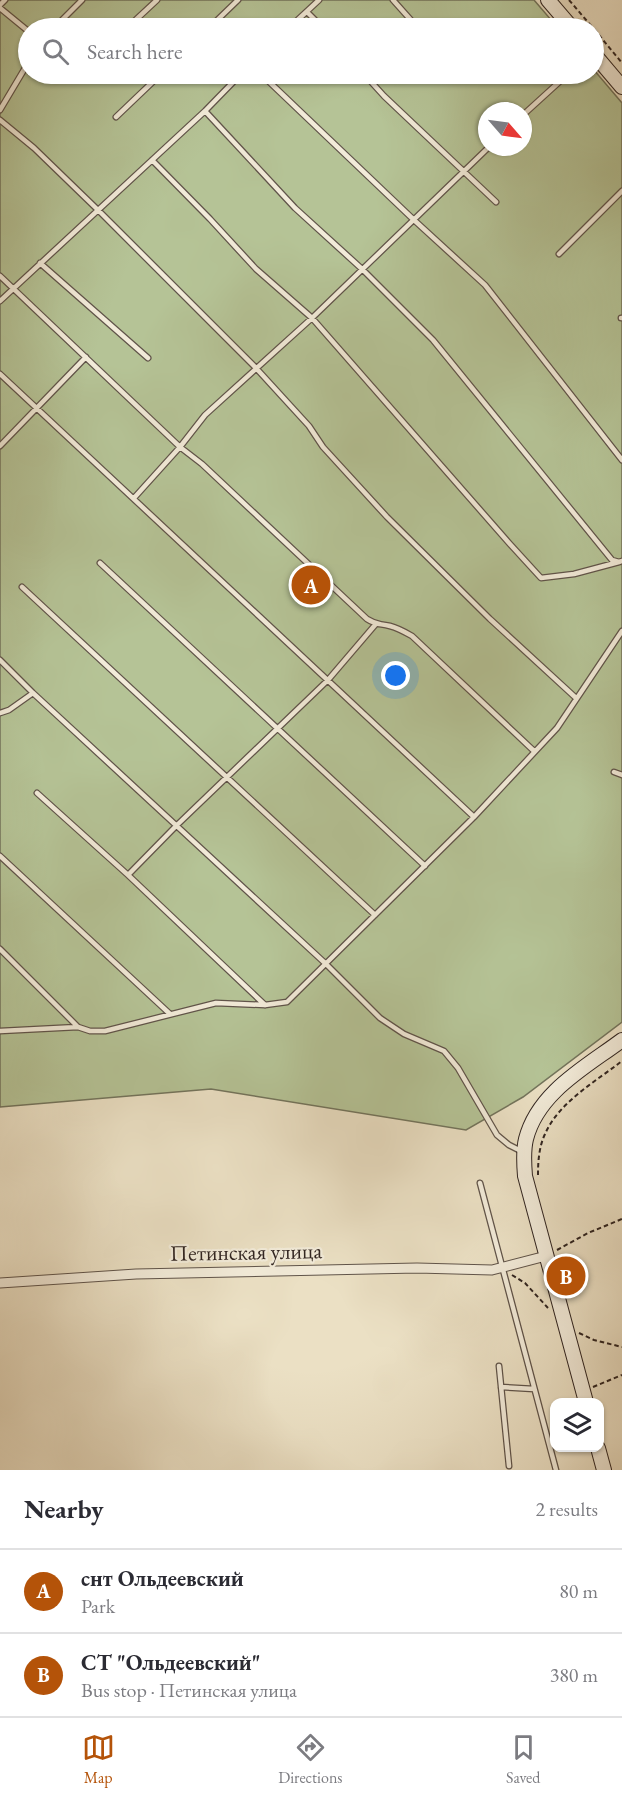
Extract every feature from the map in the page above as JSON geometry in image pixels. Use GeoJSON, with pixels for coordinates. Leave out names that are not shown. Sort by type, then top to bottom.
{"type":"FeatureCollection","features":[{"type":"Feature","properties":{"kind":"street"},"geometry":{"type":"LineString","coordinates":[[548,0],[563,18]]}},
{"type":"Feature","properties":{"kind":"street"},"geometry":{"type":"LineString","coordinates":[[604,66],[622,87]]}},
{"type":"Feature","properties":{"kind":"street"},"geometry":{"type":"LineString","coordinates":[[584,1397],[551,1253],[525,1176],[524,1153],[533,1119],[543,1103],[559,1087],[622,1040]]}},
{"type":"Feature","properties":{"kind":"street","name":"Петинская улица"},"geometry":{"type":"LineString","coordinates":[[0,1283],[136,1274],[417,1268],[497,1269],[551,1253]]}},
{"type":"Feature","properties":{"kind":"street"},"geometry":{"type":"LineString","coordinates":[[599,1452],[604,1470]]}},
{"type":"Feature","properties":{"kind":"lane"},"geometry":{"type":"LineString","coordinates":[[5,0],[0,7],[18,22]]}},
{"type":"Feature","properties":{"kind":"lane"},"geometry":{"type":"LineString","coordinates":[[64,18],[82,0]]}},
{"type":"Feature","properties":{"kind":"lane"},"geometry":{"type":"LineString","coordinates":[[138,18],[157,0]]}},
{"type":"Feature","properties":{"kind":"lane"},"geometry":{"type":"LineString","coordinates":[[219,18],[238,0]]}},
{"type":"Feature","properties":{"kind":"lane"},"geometry":{"type":"LineString","coordinates":[[300,18],[319,0]]}},
{"type":"Feature","properties":{"kind":"lane"},"geometry":{"type":"LineString","coordinates":[[393,0],[409,18]]}},
{"type":"Feature","properties":{"kind":"lane"},"geometry":{"type":"LineString","coordinates":[[307,12],[313,18]]}},
{"type":"Feature","properties":{"kind":"lane"},"geometry":{"type":"LineString","coordinates":[[0,110],[18,80]]}},
{"type":"Feature","properties":{"kind":"lane"},"geometry":{"type":"LineString","coordinates":[[116,117],[151,84]]}},
{"type":"Feature","properties":{"kind":"lane"},"geometry":{"type":"LineString","coordinates":[[0,301],[231,84]]}},
{"type":"Feature","properties":{"kind":"lane"},"geometry":{"type":"LineString","coordinates":[[271,84],[485,285],[622,460]]}},
{"type":"Feature","properties":{"kind":"lane"},"geometry":{"type":"LineString","coordinates":[[373,84],[496,202]]}},
{"type":"Feature","properties":{"kind":"lane"},"geometry":{"type":"LineString","coordinates":[[532,107],[557,84]]}},
{"type":"Feature","properties":{"kind":"lane"},"geometry":{"type":"LineString","coordinates":[[205,111],[295,208],[362,269],[433,340],[612,560],[620,562]]}},
{"type":"Feature","properties":{"kind":"lane"},"geometry":{"type":"LineString","coordinates":[[0,120],[34,148],[256,368],[309,426],[323,447],[387,517],[490,619],[576,698]]}},
{"type":"Feature","properties":{"kind":"lane"},"geometry":{"type":"LineString","coordinates":[[134,498],[180,447],[205,415],[312,318],[479,156]]}},
{"type":"Feature","properties":{"kind":"lane"},"geometry":{"type":"LineString","coordinates":[[152,160],[256,269],[312,318],[541,578],[574,574],[620,562]]}},
{"type":"Feature","properties":{"kind":"lane"},"geometry":{"type":"LineString","coordinates":[[559,254],[622,191]]}},
{"type":"Feature","properties":{"kind":"lane"},"geometry":{"type":"LineString","coordinates":[[40,263],[148,358]]}},
{"type":"Feature","properties":{"kind":"lane"},"geometry":{"type":"LineString","coordinates":[[0,276],[360,614],[375,625],[386,624],[412,636],[534,751]]}},
{"type":"Feature","properties":{"kind":"lane"},"geometry":{"type":"LineString","coordinates":[[0,446],[86,357]]}},
{"type":"Feature","properties":{"kind":"lane"},"geometry":{"type":"LineString","coordinates":[[0,374],[474,817]]}},
{"type":"Feature","properties":{"kind":"lane"},"geometry":{"type":"LineString","coordinates":[[100,563],[425,866]]}},
{"type":"Feature","properties":{"kind":"lane"},"geometry":{"type":"LineString","coordinates":[[22,587],[375,915]]}},
{"type":"Feature","properties":{"kind":"lane"},"geometry":{"type":"LineString","coordinates":[[128,875],[328,680],[375,625]]}},
{"type":"Feature","properties":{"kind":"lane"},"geometry":{"type":"LineString","coordinates":[[0,1031],[78,1027],[90,1031],[105,1031],[216,1003],[265,1005],[287,1002],[474,817],[557,728],[622,631]]}},
{"type":"Feature","properties":{"kind":"lane"},"geometry":{"type":"LineString","coordinates":[[0,660],[326,964],[380,1018],[404,1034],[444,1051],[458,1068],[497,1135],[524,1153]]}},
{"type":"Feature","properties":{"kind":"lane"},"geometry":{"type":"LineString","coordinates":[[0,713],[9,710],[33,693]]}},
{"type":"Feature","properties":{"kind":"lane"},"geometry":{"type":"LineString","coordinates":[[614,772],[622,775]]}},
{"type":"Feature","properties":{"kind":"lane"},"geometry":{"type":"LineString","coordinates":[[37,793],[128,875],[265,1005]]}},
{"type":"Feature","properties":{"kind":"lane"},"geometry":{"type":"LineString","coordinates":[[0,856],[170,1014]]}},
{"type":"Feature","properties":{"kind":"lane"},"geometry":{"type":"LineString","coordinates":[[0,950],[78,1027]]}},
{"type":"Feature","properties":{"kind":"lane"},"geometry":{"type":"LineString","coordinates":[[480,1183],[497,1269],[556,1470]]}},
{"type":"Feature","properties":{"kind":"lane"},"geometry":{"type":"LineString","coordinates":[[499,1366],[508,1466]]}},
{"type":"Feature","properties":{"kind":"lane"},"geometry":{"type":"LineString","coordinates":[[501,1387],[534,1389]]}},
{"type":"Feature","properties":{"kind":"path"},"geometry":{"type":"LineString","coordinates":[[569,0],[584,18]]}},
{"type":"Feature","properties":{"kind":"path"},"geometry":{"type":"LineString","coordinates":[[604,42],[622,63]]}},
{"type":"Feature","properties":{"kind":"path"},"geometry":{"type":"LineString","coordinates":[[538,1176],[539,1154],[545,1133],[557,1114],[574,1097],[622,1061]]}},
{"type":"Feature","properties":{"kind":"path"},"geometry":{"type":"LineString","coordinates":[[551,1253],[588,1233],[622,1220]]}},
{"type":"Feature","properties":{"kind":"path"},"geometry":{"type":"LineString","coordinates":[[497,1269],[525,1284],[554,1314]]}},
{"type":"Feature","properties":{"kind":"path"},"geometry":{"type":"LineString","coordinates":[[576,1331],[594,1340],[622,1347]]}},
{"type":"Feature","properties":{"kind":"path"},"geometry":{"type":"LineString","coordinates":[[584,1397],[622,1375]]}},
{"type":"Feature","properties":{"kind":"green space"},"geometry":{"type":"Polygon","coordinates":[[[0,0],[534,0],[549,18],[18,18],[18,84],[604,84],[604,82],[622,103],[622,1022],[523,1097],[466,1130],[211,1089],[0,1107],[0,0]]]}},
{"type":"Feature","properties":{"kind":"place","name":"снт Ольдеевский"},"geometry":{"type":"Point","coordinates":[311,585]}},
{"type":"Feature","properties":{"kind":"place","name":"СТ \"Ольдеевский\""},"geometry":{"type":"Point","coordinates":[566,1276]}}]}
